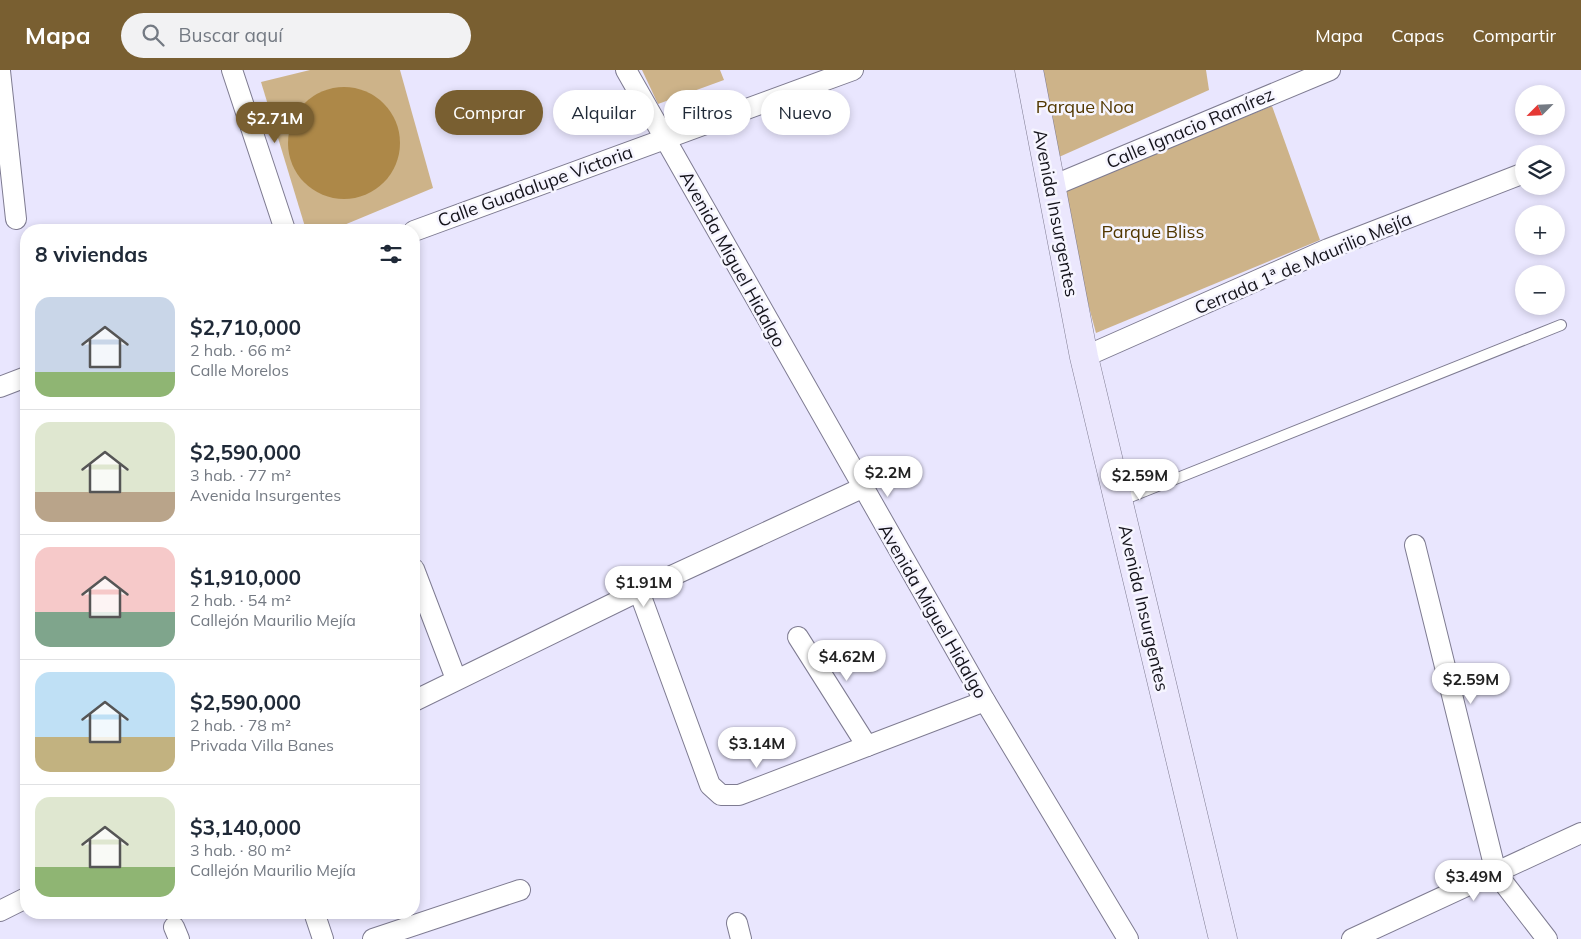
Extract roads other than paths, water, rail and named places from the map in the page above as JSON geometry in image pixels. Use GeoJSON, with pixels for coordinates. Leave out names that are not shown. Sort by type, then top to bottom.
{"type":"FeatureCollection","features":[{"type":"Feature","properties":{"kind":"street"},"geometry":{"type":"LineString","coordinates":[[232,70],[283,224]]}},
{"type":"Feature","properties":{"kind":"street","name":"Avenida Miguel Hidalgo"},"geometry":{"type":"LineString","coordinates":[[626,70],[862,488],[985,701],[1128,939]]}},
{"type":"Feature","properties":{"kind":"street","name":"Avenida Insurgentes"},"geometry":{"type":"LineString","coordinates":[[1029,70],[1084,357],[1223,939]]}},
{"type":"Feature","properties":{"kind":"street","name":"Calle Ignacio Ramírez"},"geometry":{"type":"LineString","coordinates":[[1050,187],[1330,70]]}},
{"type":"Feature","properties":{"kind":"street"},"geometry":{"type":"LineString","coordinates":[[0,71],[16,219]]}},
{"type":"Feature","properties":{"kind":"street","name":"Calle Guadalupe Victoria"},"geometry":{"type":"LineString","coordinates":[[420,229],[842,72]]}},
{"type":"Feature","properties":{"kind":"street","name":"Cerrada 1ª de Maurilio Mejía"},"geometry":{"type":"LineString","coordinates":[[1084,357],[1328,249],[1515,176]]}},
{"type":"Feature","properties":{"kind":"street"},"geometry":{"type":"LineString","coordinates":[[0,387],[20,379]]}},
{"type":"Feature","properties":{"kind":"street"},"geometry":{"type":"LineString","coordinates":[[420,698],[639,591],[862,488]]}},
{"type":"Feature","properties":{"kind":"street"},"geometry":{"type":"LineString","coordinates":[[1415,545],[1496,873],[1547,939]]}},
{"type":"Feature","properties":{"kind":"street"},"geometry":{"type":"LineString","coordinates":[[420,585],[456,679]]}},
{"type":"Feature","properties":{"kind":"street"},"geometry":{"type":"LineString","coordinates":[[639,591],[710,785],[721,795],[739,795],[985,701]]}},
{"type":"Feature","properties":{"kind":"street"},"geometry":{"type":"LineString","coordinates":[[798,637],[867,746]]}},
{"type":"Feature","properties":{"kind":"street"},"geometry":{"type":"LineString","coordinates":[[1352,939],[1581,833]]}},
{"type":"Feature","properties":{"kind":"street"},"geometry":{"type":"LineString","coordinates":[[373,939],[520,890]]}},
{"type":"Feature","properties":{"kind":"street"},"geometry":{"type":"LineString","coordinates":[[0,911],[20,901]]}},
{"type":"Feature","properties":{"kind":"street"},"geometry":{"type":"LineString","coordinates":[[316,919],[323,939]]}},
{"type":"Feature","properties":{"kind":"lane"},"geometry":{"type":"LineString","coordinates":[[1118,502],[1561,326]]}},
{"type":"Feature","properties":{"kind":"park label","name":"Parque Noa"},"geometry":{"type":"Point","coordinates":[1085,106]}},
{"type":"Feature","properties":{"kind":"park label","name":"Parque Bliss"},"geometry":{"type":"Point","coordinates":[1153,231]}}]}
